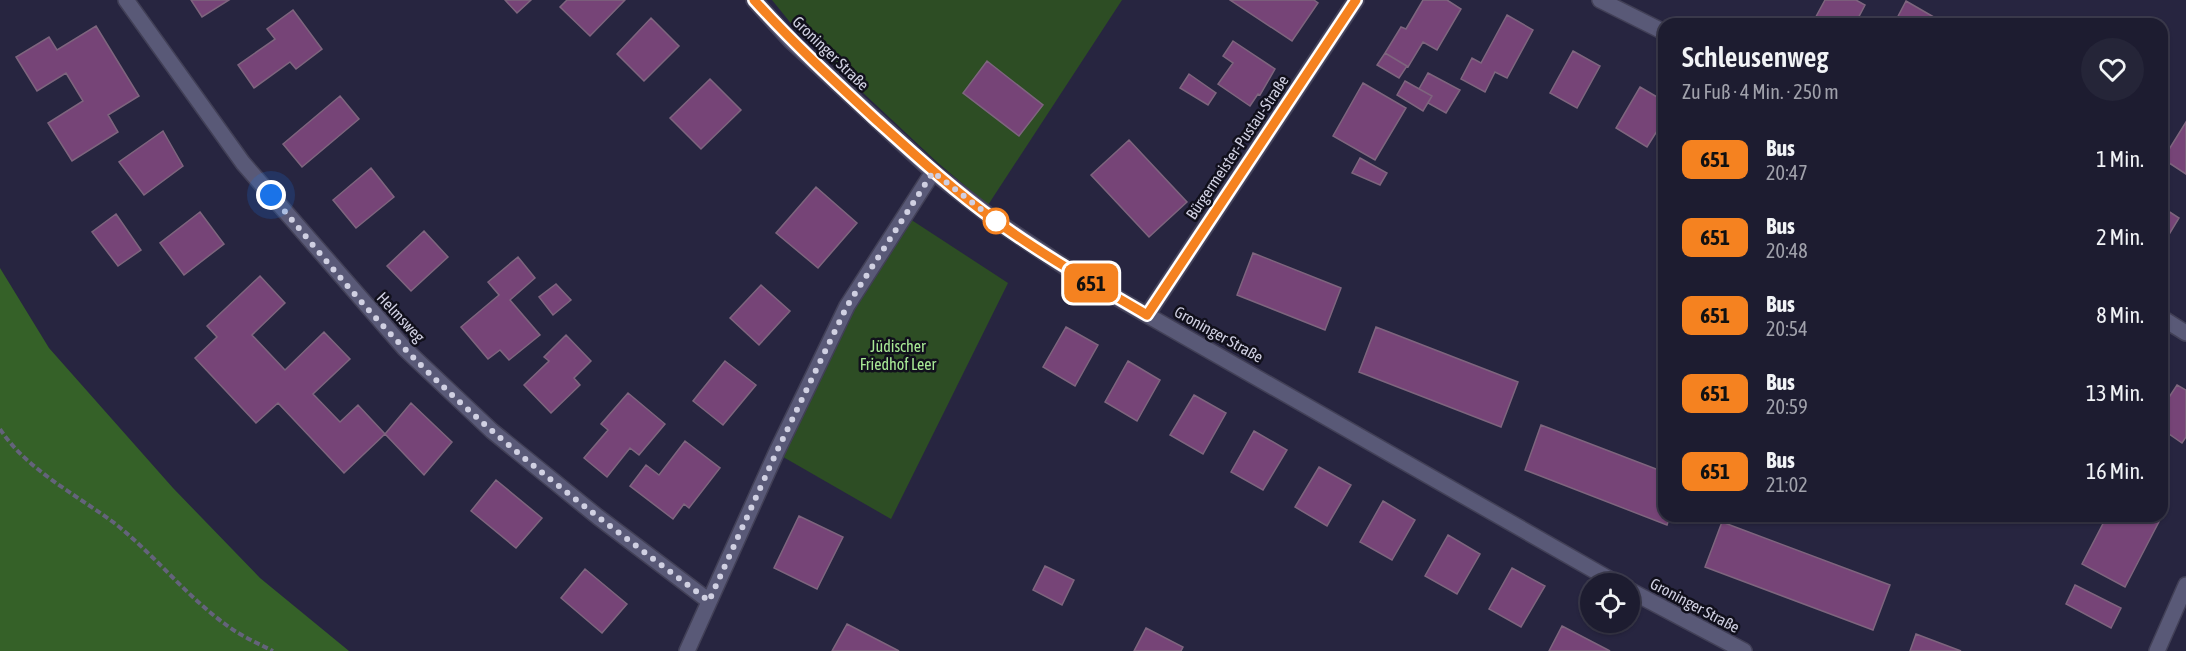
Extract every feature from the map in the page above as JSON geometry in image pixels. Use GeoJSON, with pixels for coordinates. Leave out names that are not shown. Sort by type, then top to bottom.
{"type":"FeatureCollection","features":[{"type":"Feature","properties":{"kind":"street","name":"Helmsweg"},"geometry":{"type":"LineString","coordinates":[[126,0],[243,163],[405,349],[492,431],[598,517],[709,601]]}},
{"type":"Feature","properties":{"kind":"street","name":"Groninger Straße"},"geometry":{"type":"LineString","coordinates":[[754,0],[791,41],[933,172],[996,221],[1077,275],[1599,573]]}},
{"type":"Feature","properties":{"kind":"street","name":"Bürgermeister-Pustau-Straße"},"geometry":{"type":"LineString","coordinates":[[1147,315],[1356,0]]}},
{"type":"Feature","properties":{"kind":"street"},"geometry":{"type":"LineString","coordinates":[[1600,0],[1658,29]]}},
{"type":"Feature","properties":{"kind":"street"},"geometry":{"type":"LineString","coordinates":[[690,650],[709,601],[777,451],[847,306],[933,172]]}},
{"type":"Feature","properties":{"kind":"street"},"geometry":{"type":"LineString","coordinates":[[2168,322],[2186,333]]}},
{"type":"Feature","properties":{"kind":"street"},"geometry":{"type":"LineString","coordinates":[[2157,651],[2186,585]]}},
{"type":"Feature","properties":{"kind":"street","name":"Groninger Straße"},"geometry":{"type":"LineString","coordinates":[[1640,596],[1744,651]]}},
{"type":"Feature","properties":{"kind":"path"},"geometry":{"type":"LineString","coordinates":[[0,429],[19,452],[53,480],[113,523],[226,626],[273,651]]}},
{"type":"Feature","properties":{"kind":"green space"},"geometry":{"type":"Polygon","coordinates":[[[772,0],[1122,0],[988,205],[938,163],[798,32],[772,0]]]}},
{"type":"Feature","properties":{"kind":"green space","name":"Jüdischer Friedhof Leer"},"geometry":{"type":"Polygon","coordinates":[[[910,219],[1008,283],[891,519],[778,454],[846,309],[910,219]]]}},
{"type":"Feature","properties":{"kind":"green space"},"geometry":{"type":"Polygon","coordinates":[[[0,268],[49,348],[173,488],[260,578],[349,651],[0,651],[0,268]]]}},
{"type":"Feature","properties":{"kind":"building"},"geometry":{"type":"Polygon","coordinates":[[[191,0],[229,0],[202,17],[191,0]]]}},
{"type":"Feature","properties":{"kind":"building"},"geometry":{"type":"Polygon","coordinates":[[[505,0],[531,0],[517,13],[505,0]]]}},
{"type":"Feature","properties":{"kind":"building"},"geometry":{"type":"Polygon","coordinates":[[[567,0],[625,0],[590,36],[560,7],[567,0]]]}},
{"type":"Feature","properties":{"kind":"building"},"geometry":{"type":"Polygon","coordinates":[[[1230,0],[1314,0],[1318,3],[1292,41],[1230,0]]]}},
{"type":"Feature","properties":{"kind":"building"},"geometry":{"type":"Polygon","coordinates":[[[1423,0],[1447,0],[1461,9],[1437,50],[1423,42],[1408,67],[1385,53],[1401,27],[1406,29],[1423,0]]]}},
{"type":"Feature","properties":{"kind":"building"},"geometry":{"type":"Polygon","coordinates":[[[1825,0],[1856,0],[1865,5],[1858,18],[1815,18],[1825,0]]]}},
{"type":"Feature","properties":{"kind":"building"},"geometry":{"type":"Polygon","coordinates":[[[1906,1],[1936,18],[1897,18],[1906,1]]]}},
{"type":"Feature","properties":{"kind":"building"},"geometry":{"type":"Polygon","coordinates":[[[293,10],[322,49],[296,69],[290,62],[254,88],[238,65],[275,39],[267,29],[293,10]]]}},
{"type":"Feature","properties":{"kind":"building"},"geometry":{"type":"Polygon","coordinates":[[[1507,15],[1533,30],[1507,78],[1495,72],[1485,92],[1461,79],[1472,58],[1481,63],[1507,15]]]}},
{"type":"Feature","properties":{"kind":"building"},"geometry":{"type":"Polygon","coordinates":[[[651,18],[679,46],[644,81],[617,54],[651,18]]]}},
{"type":"Feature","properties":{"kind":"building"},"geometry":{"type":"Polygon","coordinates":[[[96,26],[139,96],[108,115],[118,132],[72,161],[48,123],[83,101],[66,73],[37,91],[16,57],[49,37],[57,50],[96,26]]]}},
{"type":"Feature","properties":{"kind":"building"},"geometry":{"type":"Polygon","coordinates":[[[1233,41],[1275,69],[1260,95],[1258,94],[1250,106],[1218,84],[1233,63],[1223,56],[1233,41]]]}},
{"type":"Feature","properties":{"kind":"building"},"geometry":{"type":"Polygon","coordinates":[[[1573,51],[1600,66],[1577,108],[1550,93],[1573,51]]]}},
{"type":"Feature","properties":{"kind":"building"},"geometry":{"type":"Polygon","coordinates":[[[1385,53],[1407,66],[1399,78],[1377,65],[1385,53]]]}},
{"type":"Feature","properties":{"kind":"building"},"geometry":{"type":"Polygon","coordinates":[[[987,61],[1043,105],[1019,136],[963,93],[987,61]]]}},
{"type":"Feature","properties":{"kind":"building"},"geometry":{"type":"Polygon","coordinates":[[[1428,73],[1460,90],[1446,113],[1428,103],[1432,96],[1419,89],[1428,73]]]}},
{"type":"Feature","properties":{"kind":"building"},"geometry":{"type":"Polygon","coordinates":[[[1189,74],[1216,93],[1208,105],[1180,88],[1189,74]]]}},
{"type":"Feature","properties":{"kind":"building"},"geometry":{"type":"Polygon","coordinates":[[[710,79],[741,110],[701,149],[670,118],[710,79]]]}},
{"type":"Feature","properties":{"kind":"building"},"geometry":{"type":"Polygon","coordinates":[[[1405,81],[1432,96],[1423,111],[1397,95],[1405,81]]]}},
{"type":"Feature","properties":{"kind":"building"},"geometry":{"type":"Polygon","coordinates":[[[1363,83],[1406,108],[1375,160],[1333,136],[1363,83]]]}},
{"type":"Feature","properties":{"kind":"building"},"geometry":{"type":"Polygon","coordinates":[[[1640,87],[1658,98],[1658,130],[1647,147],[1616,128],[1640,87]]]}},
{"type":"Feature","properties":{"kind":"building"},"geometry":{"type":"Polygon","coordinates":[[[340,96],[359,119],[302,167],[283,144],[340,96]]]}},
{"type":"Feature","properties":{"kind":"building"},"geometry":{"type":"Polygon","coordinates":[[[2186,122],[2186,174],[2168,162],[2168,151],[2186,122]]]}},
{"type":"Feature","properties":{"kind":"building"},"geometry":{"type":"Polygon","coordinates":[[[163,131],[183,166],[144,195],[119,162],[163,131]]]}},
{"type":"Feature","properties":{"kind":"building"},"geometry":{"type":"Polygon","coordinates":[[[1129,140],[1187,202],[1149,237],[1091,175],[1129,140]]]}},
{"type":"Feature","properties":{"kind":"building"},"geometry":{"type":"Polygon","coordinates":[[[1360,158],[1387,173],[1380,185],[1352,173],[1360,158]]]}},
{"type":"Feature","properties":{"kind":"building"},"geometry":{"type":"Polygon","coordinates":[[[371,168],[394,197],[356,228],[333,200],[371,168]]]}},
{"type":"Feature","properties":{"kind":"building"},"geometry":{"type":"Polygon","coordinates":[[[816,187],[857,223],[818,268],[776,233],[816,187]]]}},
{"type":"Feature","properties":{"kind":"building"},"geometry":{"type":"Polygon","coordinates":[[[2168,211],[2179,218],[2168,236],[2168,211]]]}},
{"type":"Feature","properties":{"kind":"building"},"geometry":{"type":"Polygon","coordinates":[[[200,212],[224,244],[184,275],[160,243],[200,212]]]}},
{"type":"Feature","properties":{"kind":"building"},"geometry":{"type":"Polygon","coordinates":[[[116,214],[141,250],[118,266],[92,232],[116,214]]]}},
{"type":"Feature","properties":{"kind":"building"},"geometry":{"type":"Polygon","coordinates":[[[424,231],[448,257],[411,291],[387,266],[424,231]]]}},
{"type":"Feature","properties":{"kind":"building"},"geometry":{"type":"Polygon","coordinates":[[[1253,253],[1341,288],[1325,330],[1237,295],[1253,253]]]}},
{"type":"Feature","properties":{"kind":"building"},"geometry":{"type":"Polygon","coordinates":[[[518,257],[535,278],[510,300],[540,335],[509,360],[500,350],[488,359],[461,327],[499,295],[488,282],[518,257]]]}},
{"type":"Feature","properties":{"kind":"building"},"geometry":{"type":"Polygon","coordinates":[[[260,276],[285,303],[252,335],[285,370],[324,332],[350,359],[313,394],[340,422],[358,405],[385,434],[344,473],[278,403],[256,423],[195,358],[217,337],[207,326],[260,276]]]}},
{"type":"Feature","properties":{"kind":"building"},"geometry":{"type":"Polygon","coordinates":[[[556,284],[571,300],[553,315],[539,297],[556,284]]]}},
{"type":"Feature","properties":{"kind":"building"},"geometry":{"type":"Polygon","coordinates":[[[761,285],[790,311],[759,345],[730,318],[761,285]]]}},
{"type":"Feature","properties":{"kind":"building"},"geometry":{"type":"Polygon","coordinates":[[[1066,327],[1098,345],[1075,386],[1043,367],[1066,327]]]}},
{"type":"Feature","properties":{"kind":"building"},"geometry":{"type":"Polygon","coordinates":[[[1376,327],[1518,382],[1501,427],[1359,372],[1376,327]]]}},
{"type":"Feature","properties":{"kind":"building"},"geometry":{"type":"Polygon","coordinates":[[[566,335],[591,361],[574,378],[580,385],[551,413],[524,385],[549,361],[544,357],[566,335]]]}},
{"type":"Feature","properties":{"kind":"building"},"geometry":{"type":"Polygon","coordinates":[[[725,361],[756,385],[723,425],[693,401],[725,361]]]}},
{"type":"Feature","properties":{"kind":"building"},"geometry":{"type":"Polygon","coordinates":[[[1128,361],[1160,380],[1137,421],[1105,402],[1128,361]]]}},
{"type":"Feature","properties":{"kind":"building"},"geometry":{"type":"Polygon","coordinates":[[[2177,385],[2186,390],[2186,437],[2182,443],[2168,433],[2168,399],[2177,385]]]}},
{"type":"Feature","properties":{"kind":"building"},"geometry":{"type":"Polygon","coordinates":[[[628,393],[665,424],[639,455],[630,448],[607,477],[584,458],[608,430],[601,424],[628,393]]]}},
{"type":"Feature","properties":{"kind":"building"},"geometry":{"type":"Polygon","coordinates":[[[1194,395],[1226,413],[1203,454],[1170,435],[1194,395]]]}},
{"type":"Feature","properties":{"kind":"building"},"geometry":{"type":"Polygon","coordinates":[[[411,403],[452,442],[424,475],[385,434],[411,403]]]}},
{"type":"Feature","properties":{"kind":"building"},"geometry":{"type":"Polygon","coordinates":[[[1541,425],[1658,470],[1658,522],[1525,470],[1541,425]]]}},
{"type":"Feature","properties":{"kind":"building"},"geometry":{"type":"Polygon","coordinates":[[[1254,431],[1287,450],[1263,490],[1231,472],[1254,431]]]}},
{"type":"Feature","properties":{"kind":"building"},"geometry":{"type":"Polygon","coordinates":[[[685,441],[720,468],[689,508],[684,504],[673,519],[630,486],[646,465],[659,475],[685,441]]]}},
{"type":"Feature","properties":{"kind":"building"},"geometry":{"type":"Polygon","coordinates":[[[1319,467],[1351,485],[1327,526],[1295,507],[1319,467]]]}},
{"type":"Feature","properties":{"kind":"building"},"geometry":{"type":"Polygon","coordinates":[[[496,480],[542,518],[516,548],[471,511],[496,480]]]}},
{"type":"Feature","properties":{"kind":"building"},"geometry":{"type":"Polygon","coordinates":[[[1383,501],[1415,520],[1392,560],[1360,542],[1383,501]]]}},
{"type":"Feature","properties":{"kind":"building"},"geometry":{"type":"Polygon","coordinates":[[[799,516],[843,537],[817,589],[774,568],[799,516]]]}},
{"type":"Feature","properties":{"kind":"building"},"geometry":{"type":"Polygon","coordinates":[[[1722,522],[1890,585],[1873,630],[1705,567],[1722,522]]]}},
{"type":"Feature","properties":{"kind":"building"},"geometry":{"type":"Polygon","coordinates":[[[2104,522],[2159,522],[2125,587],[2082,564],[2104,522]]]}},
{"type":"Feature","properties":{"kind":"building"},"geometry":{"type":"Polygon","coordinates":[[[1448,535],[1480,554],[1457,594],[1425,576],[1448,535]]]}},
{"type":"Feature","properties":{"kind":"building"},"geometry":{"type":"Polygon","coordinates":[[[1045,566],[1074,580],[1062,605],[1033,590],[1045,566]]]}},
{"type":"Feature","properties":{"kind":"building"},"geometry":{"type":"Polygon","coordinates":[[[1512,568],[1545,586],[1521,627],[1489,609],[1512,568]]]}},
{"type":"Feature","properties":{"kind":"building"},"geometry":{"type":"Polygon","coordinates":[[[585,569],[627,604],[602,633],[561,598],[585,569]]]}},
{"type":"Feature","properties":{"kind":"building"},"geometry":{"type":"Polygon","coordinates":[[[2075,585],[2121,608],[2111,628],[2066,604],[2075,585]]]}},
{"type":"Feature","properties":{"kind":"building"},"geometry":{"type":"Polygon","coordinates":[[[847,624],[899,651],[832,651],[847,624]]]}},
{"type":"Feature","properties":{"kind":"building"},"geometry":{"type":"Polygon","coordinates":[[[1562,626],[1610,651],[1549,651],[1562,626]]]}},
{"type":"Feature","properties":{"kind":"building"},"geometry":{"type":"Polygon","coordinates":[[[1146,628],[1183,647],[1181,651],[1134,651],[1146,628]]]}},
{"type":"Feature","properties":{"kind":"building"},"geometry":{"type":"Polygon","coordinates":[[[1916,634],[1961,651],[1910,651],[1916,634]]]}},
{"type":"Feature","properties":{"kind":"bus line","name":"651"},"geometry":{"type":"LineString","coordinates":[[754,0],[791,41],[933,172],[1028,243],[1077,275],[1147,315],[1356,0]]}},
{"type":"Feature","properties":{"kind":"route"},"geometry":{"type":"LineString","coordinates":[[271,195],[405,349],[492,431],[598,517],[709,601],[777,451],[847,306],[933,172],[996,221]]}}]}
